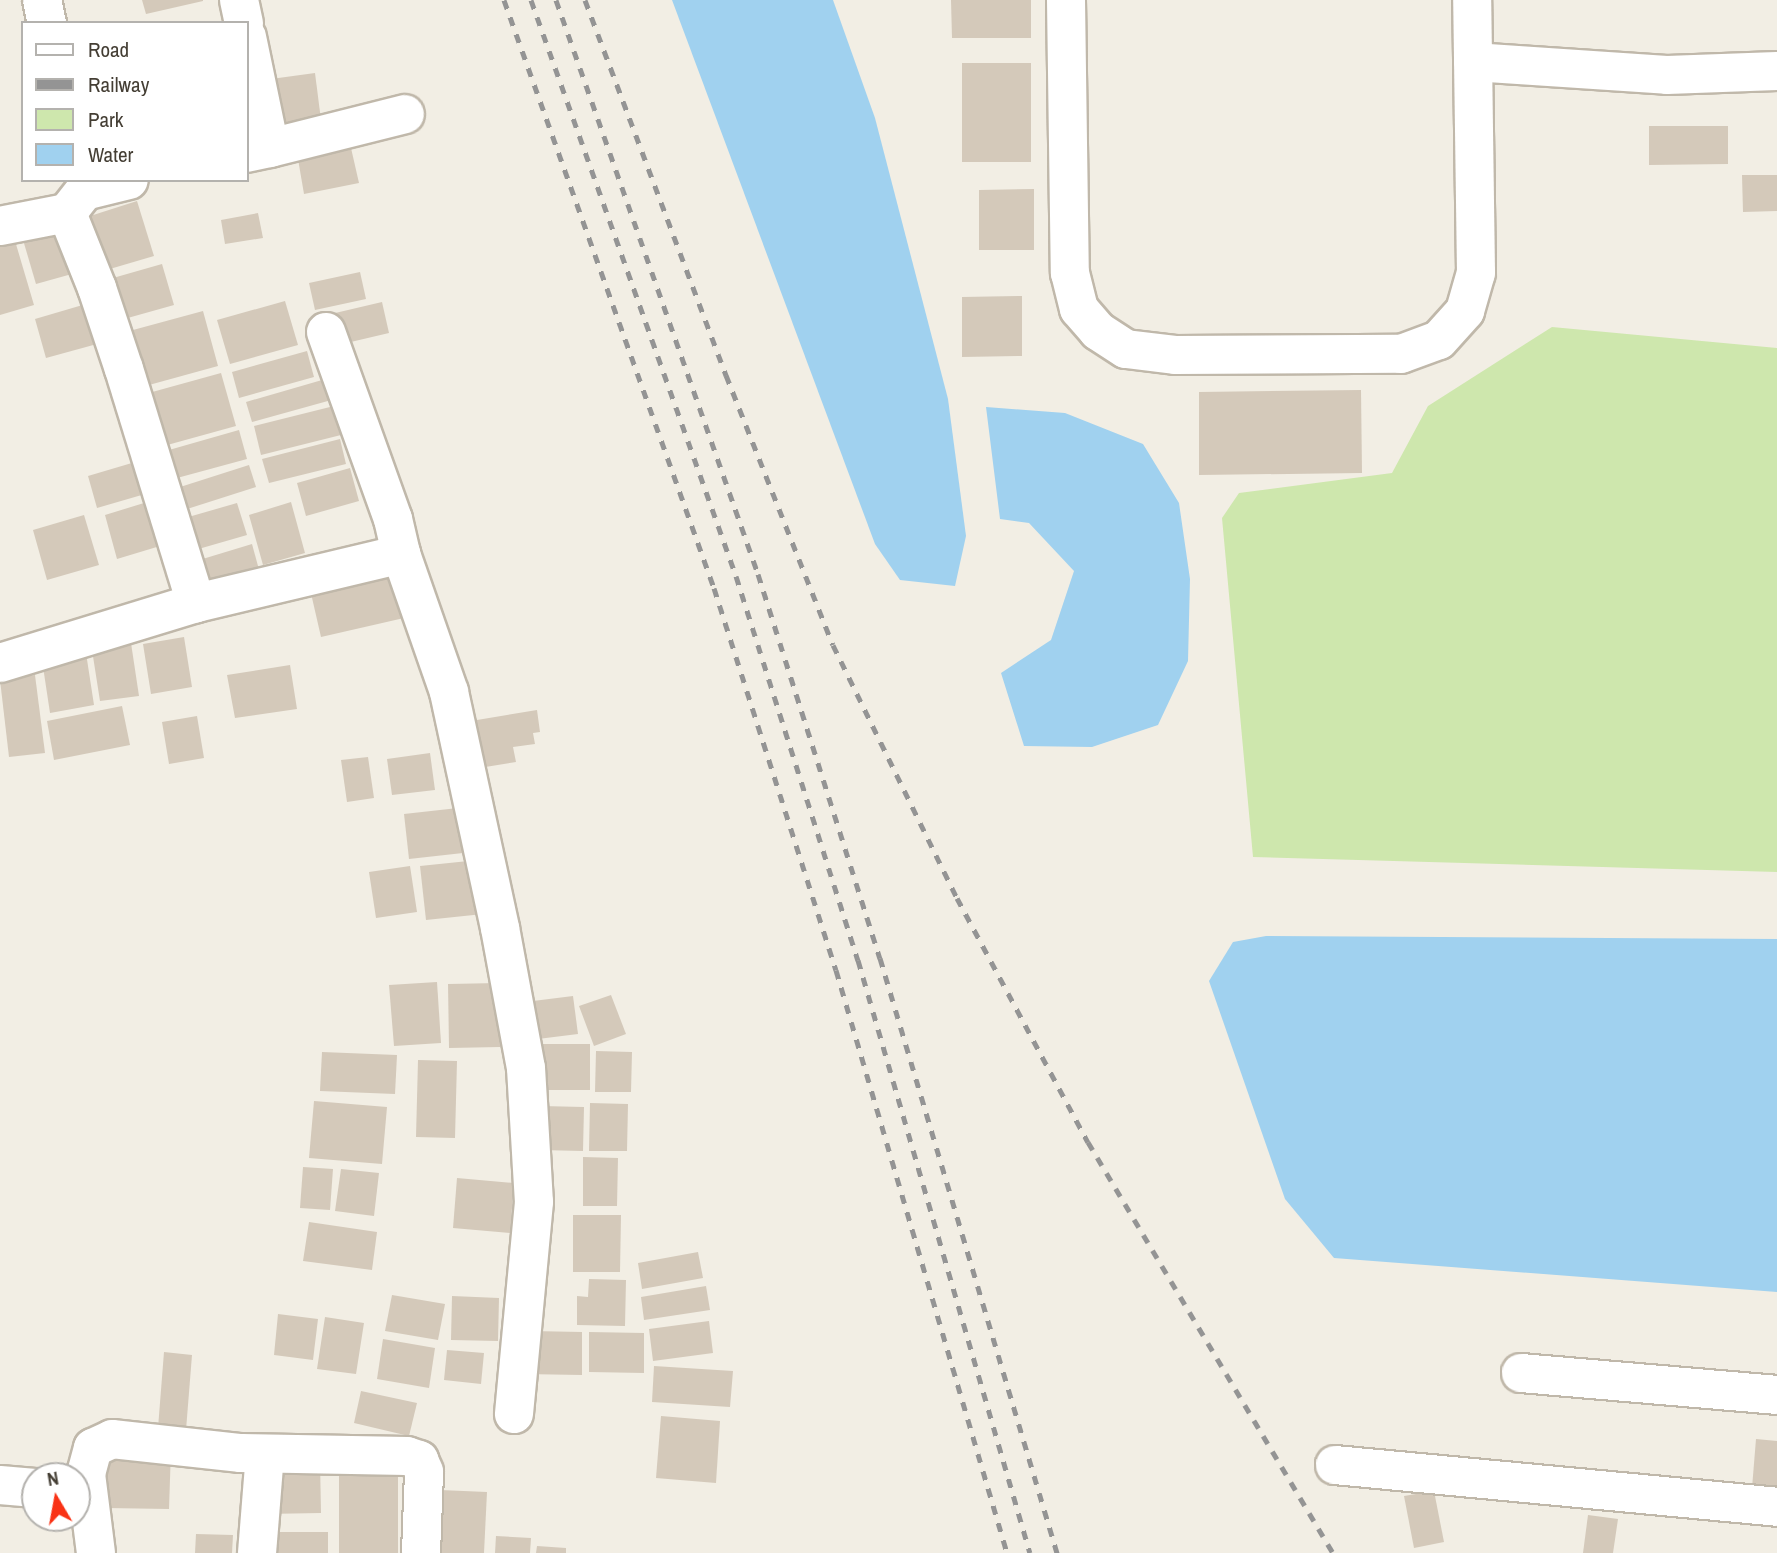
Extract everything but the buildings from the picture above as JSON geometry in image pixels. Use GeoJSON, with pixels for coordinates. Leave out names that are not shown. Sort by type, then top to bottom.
{"type":"FeatureCollection","features":[{"type":"Feature","properties":{"kind":"street"},"geometry":{"type":"LineString","coordinates":[[43,0],[47,21]]}},
{"type":"Feature","properties":{"kind":"street"},"geometry":{"type":"LineString","coordinates":[[239,0],[244,21]]}},
{"type":"Feature","properties":{"kind":"street"},"geometry":{"type":"LineString","coordinates":[[1066,0],[1070,273],[1079,309],[1098,331],[1126,349],[1175,355],[1402,354],[1439,340],[1465,311],[1476,274],[1472,0]]}},
{"type":"Feature","properties":{"kind":"street"},"geometry":{"type":"LineString","coordinates":[[248,47],[258,150],[405,114]]}},
{"type":"Feature","properties":{"kind":"street"},"geometry":{"type":"LineString","coordinates":[[1473,62],[1667,75],[1777,71]]}},
{"type":"Feature","properties":{"kind":"street"},"geometry":{"type":"LineString","coordinates":[[0,226],[77,195],[123,182]]}},
{"type":"Feature","properties":{"kind":"street"},"geometry":{"type":"LineString","coordinates":[[77,195],[116,346],[196,603]]}},
{"type":"Feature","properties":{"kind":"street"},"geometry":{"type":"LineString","coordinates":[[326,332],[393,519],[401,554],[449,692],[500,928],[526,1068],[534,1202],[513,1414]]}},
{"type":"Feature","properties":{"kind":"street"},"geometry":{"type":"LineString","coordinates":[[0,663],[196,603],[401,554]]}},
{"type":"Feature","properties":{"kind":"street"},"geometry":{"type":"LineString","coordinates":[[1521,1373],[1777,1395]]}},
{"type":"Feature","properties":{"kind":"street"},"geometry":{"type":"LineString","coordinates":[[88,1462],[93,1448],[112,1438],[265,1454],[407,1456],[419,1460],[424,1472],[421,1553]]}},
{"type":"Feature","properties":{"kind":"street"},"geometry":{"type":"LineString","coordinates":[[257,1553],[265,1454]]}},
{"type":"Feature","properties":{"kind":"street"},"geometry":{"type":"LineString","coordinates":[[1335,1465],[1777,1507]]}},
{"type":"Feature","properties":{"kind":"street"},"geometry":{"type":"LineString","coordinates":[[0,1485],[21,1487]]}},
{"type":"Feature","properties":{"kind":"street"},"geometry":{"type":"LineString","coordinates":[[91,1527],[96,1553]]}},
{"type":"Feature","properties":{"kind":"green space"},"geometry":{"type":"Polygon","coordinates":[[[1552,327],[1777,348],[1777,872],[1253,857],[1222,518],[1239,493],[1392,473],[1428,406],[1552,327]]]}},
{"type":"Feature","properties":{"kind":"water"},"geometry":{"type":"Polygon","coordinates":[[[672,0],[833,0],[875,118],[948,399],[966,536],[955,586],[900,580],[875,544],[672,0]]]}},
{"type":"Feature","properties":{"kind":"water"},"geometry":{"type":"Polygon","coordinates":[[[986,407],[1065,413],[1143,444],[1179,503],[1190,579],[1188,661],[1158,725],[1092,747],[1024,746],[1001,673],[1051,640],[1074,571],[1029,523],[1000,519],[986,407]]]}},
{"type":"Feature","properties":{"kind":"water"},"geometry":{"type":"Polygon","coordinates":[[[1266,936],[1777,939],[1777,1292],[1334,1258],[1285,1199],[1209,981],[1233,942],[1266,936]]]}},
{"type":"Feature","properties":{"kind":"railway"},"geometry":{"type":"LineString","coordinates":[[504,0],[714,588],[836,970],[1007,1553]]}},
{"type":"Feature","properties":{"kind":"railway"},"geometry":{"type":"LineString","coordinates":[[531,0],[736,576],[858,960],[1030,1553]]}},
{"type":"Feature","properties":{"kind":"railway"},"geometry":{"type":"LineString","coordinates":[[556,0],[758,574],[880,958],[1057,1553]]}},
{"type":"Feature","properties":{"kind":"railway"},"geometry":{"type":"LineString","coordinates":[[585,0],[726,375],[833,645],[957,898],[1088,1142],[1333,1553]]}}]}
